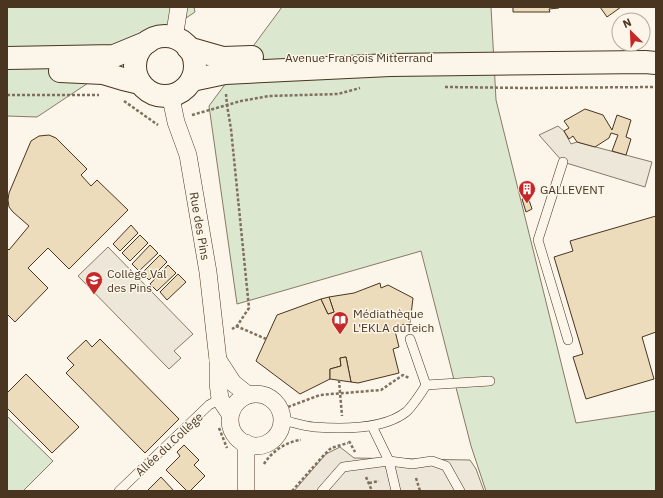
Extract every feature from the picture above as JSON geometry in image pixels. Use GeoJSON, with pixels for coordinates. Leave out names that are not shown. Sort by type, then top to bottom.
{"type":"FeatureCollection","features":[{"type":"Feature","properties":{"kind":"main road"},"geometry":{"type":"LineString","coordinates":[[7,58],[114,56],[156,38],[165,36],[181,43],[193,55],[195,63],[192,80],[180,92],[163,96],[154,94],[140,83],[136,74],[135,65],[141,48],[148,42]]}},
{"type":"Feature","properties":{"kind":"main road","name":"Avenue François Mitterrand"},"geometry":{"type":"LineString","coordinates":[[181,43],[223,58],[393,54],[530,63]]}},
{"type":"Feature","properties":{"kind":"main road","name":"Avenue François Mitterrand"},"geometry":{"type":"LineString","coordinates":[[192,80],[225,73],[390,66],[530,63],[656,63]]}},
{"type":"Feature","properties":{"kind":"main road"},"geometry":{"type":"LineString","coordinates":[[7,70],[103,73],[140,83]]}},
{"type":"Feature","properties":{"kind":"street"},"geometry":{"type":"LineString","coordinates":[[179,7],[181,43]]}},
{"type":"Feature","properties":{"kind":"street","name":"Rue des Pins"},"geometry":{"type":"LineString","coordinates":[[172,95],[176,122],[188,155],[208,272],[216,336],[220,399],[230,414]]}},
{"type":"Feature","properties":{"kind":"street","name":"Rue des Pins"},"geometry":{"type":"LineString","coordinates":[[218,360],[233,383],[248,395]]}},
{"type":"Feature","properties":{"kind":"street"},"geometry":{"type":"LineString","coordinates":[[248,395],[263,395],[271,398],[277,404],[281,415],[280,428],[276,435],[270,441],[263,444],[254,445],[246,443],[238,438],[233,432],[230,423],[230,414],[234,406],[239,400],[248,395]]}},
{"type":"Feature","properties":{"kind":"street"},"geometry":{"type":"LineString","coordinates":[[246,443],[246,489]]}},
{"type":"Feature","properties":{"kind":"lane"},"geometry":{"type":"LineString","coordinates":[[563,162],[538,240],[568,340]]}},
{"type":"Feature","properties":{"kind":"lane"},"geometry":{"type":"LineString","coordinates":[[410,339],[426,385]]}},
{"type":"Feature","properties":{"kind":"lane"},"geometry":{"type":"LineString","coordinates":[[426,385],[490,381]]}},
{"type":"Feature","properties":{"kind":"lane"},"geometry":{"type":"LineString","coordinates":[[281,415],[313,427],[343,428],[372,426],[388,422],[407,412],[426,385]]}},
{"type":"Feature","properties":{"kind":"lane","name":"Allée du Collège"},"geometry":{"type":"LineString","coordinates":[[119,491],[209,405],[220,399]]}},
{"type":"Feature","properties":{"kind":"lane"},"geometry":{"type":"LineString","coordinates":[[372,426],[390,461],[396,491]]}},
{"type":"Feature","properties":{"kind":"lane"},"geometry":{"type":"LineString","coordinates":[[322,491],[343,467],[390,461],[412,464],[432,461],[446,466],[460,491]]}},
{"type":"Feature","properties":{"kind":"path"},"geometry":{"type":"LineString","coordinates":[[120,99],[159,125],[168,125],[184,117],[241,101],[269,96],[338,94],[365,87]]}},
{"type":"Feature","properties":{"kind":"path"},"geometry":{"type":"LineString","coordinates":[[441,87],[656,87]]}},
{"type":"Feature","properties":{"kind":"path"},"geometry":{"type":"LineString","coordinates":[[7,95],[106,95]]}},
{"type":"Feature","properties":{"kind":"path"},"geometry":{"type":"LineString","coordinates":[[216,336],[237,326],[249,308],[231,129],[227,105]]}},
{"type":"Feature","properties":{"kind":"path"},"geometry":{"type":"LineString","coordinates":[[214,316],[266,339]]}},
{"type":"Feature","properties":{"kind":"path"},"geometry":{"type":"LineString","coordinates":[[281,415],[290,406],[320,395],[381,390],[403,375],[426,385]]}},
{"type":"Feature","properties":{"kind":"path"},"geometry":{"type":"LineString","coordinates":[[263,466],[268,458],[284,445],[302,440]]}},
{"type":"Feature","properties":{"kind":"path"},"geometry":{"type":"LineString","coordinates":[[292,491],[331,448],[350,442]]}},
{"type":"Feature","properties":{"kind":"green space"},"geometry":{"type":"Polygon","coordinates":[[[7,7],[194,7],[195,12],[37,117],[7,116],[7,7]]]}},
{"type":"Feature","properties":{"kind":"green space"},"geometry":{"type":"Polygon","coordinates":[[[282,7],[491,7],[496,100],[576,423],[656,411],[656,491],[486,491],[471,446],[421,251],[237,304],[209,106],[282,7]]]}},
{"type":"Feature","properties":{"kind":"green space"},"geometry":{"type":"Polygon","coordinates":[[[7,416],[53,461],[23,491],[7,491],[7,416]]]}},
{"type":"Feature","properties":{"kind":"shaded area"},"geometry":{"type":"Polygon","coordinates":[[[558,126],[564,131],[571,144],[577,142],[652,162],[645,187],[563,162],[539,135],[558,126]]]}},
{"type":"Feature","properties":{"kind":"shaded area"},"geometry":{"type":"Polygon","coordinates":[[[108,247],[193,334],[174,351],[181,358],[169,369],[78,276],[108,247]]]}},
{"type":"Feature","properties":{"kind":"shaded area"},"geometry":{"type":"Polygon","coordinates":[[[340,447],[354,458],[470,460],[476,469],[484,491],[294,491],[326,454],[340,447]]]}},
{"type":"Feature","properties":{"kind":"building"},"geometry":{"type":"Polygon","coordinates":[[[513,7],[559,8],[549,9],[550,12],[513,12],[513,7]]]}},
{"type":"Feature","properties":{"kind":"building"},"geometry":{"type":"Polygon","coordinates":[[[600,7],[621,7],[614,12],[611,12],[611,14],[607,17],[600,7]]]}},
{"type":"Feature","properties":{"kind":"building"},"geometry":{"type":"Polygon","coordinates":[[[585,109],[603,115],[612,130],[617,115],[631,120],[626,137],[631,139],[626,155],[612,151],[618,135],[611,133],[609,138],[595,147],[577,142],[573,136],[569,139],[564,131],[569,128],[564,121],[585,109]]]}},
{"type":"Feature","properties":{"kind":"building"},"geometry":{"type":"Polygon","coordinates":[[[49,135],[56,138],[87,169],[81,175],[91,186],[97,180],[128,210],[69,269],[48,248],[28,268],[48,288],[15,322],[7,314],[7,248],[9,250],[29,226],[9,207],[9,193],[31,141],[39,136],[49,135]]]}},
{"type":"Feature","properties":{"kind":"building","name":"GALLEVENT"},"geometry":{"type":"Polygon","coordinates":[[[528,197],[532,209],[526,212],[522,199],[528,197]]]}},
{"type":"Feature","properties":{"kind":"building"},"geometry":{"type":"Polygon","coordinates":[[[656,216],[656,332],[642,337],[654,379],[586,399],[573,357],[583,354],[554,257],[573,251],[570,241],[656,216]]]}},
{"type":"Feature","properties":{"kind":"building"},"geometry":{"type":"Polygon","coordinates":[[[131,225],[138,233],[120,251],[113,244],[131,225]]]}},
{"type":"Feature","properties":{"kind":"building"},"geometry":{"type":"Polygon","coordinates":[[[140,235],[148,243],[130,261],[122,253],[140,235]]]}},
{"type":"Feature","properties":{"kind":"building"},"geometry":{"type":"Polygon","coordinates":[[[150,245],[158,253],[139,271],[132,264],[150,245]]]}},
{"type":"Feature","properties":{"kind":"building"},"geometry":{"type":"Polygon","coordinates":[[[160,255],[167,262],[149,280],[142,273],[160,255]]]}},
{"type":"Feature","properties":{"kind":"building"},"geometry":{"type":"Polygon","coordinates":[[[168,265],[176,273],[157,291],[150,284],[168,265]]]}},
{"type":"Feature","properties":{"kind":"building"},"geometry":{"type":"Polygon","coordinates":[[[178,274],[186,282],[167,300],[160,292],[178,274]]]}},
{"type":"Feature","properties":{"kind":"building"},"geometry":{"type":"Polygon","coordinates":[[[380,283],[381,288],[388,285],[413,298],[410,323],[394,327],[399,347],[393,349],[399,373],[358,383],[351,382],[346,357],[340,358],[341,366],[330,369],[330,379],[300,394],[256,361],[277,315],[321,299],[328,314],[334,312],[329,297],[354,293],[380,283]]]}},
{"type":"Feature","properties":{"kind":"building"},"geometry":{"type":"Polygon","coordinates":[[[329,297],[334,312],[328,314],[321,299],[329,297]]]}},
{"type":"Feature","properties":{"kind":"building"},"geometry":{"type":"Polygon","coordinates":[[[100,339],[179,419],[145,453],[66,373],[74,365],[67,358],[86,340],[92,347],[100,339]]]}},
{"type":"Feature","properties":{"kind":"building"},"geometry":{"type":"Polygon","coordinates":[[[346,357],[351,382],[330,379],[330,369],[341,366],[340,358],[346,357]]]}},
{"type":"Feature","properties":{"kind":"building"},"geometry":{"type":"Polygon","coordinates":[[[26,374],[79,427],[52,453],[7,408],[7,393],[26,374]]]}},
{"type":"Feature","properties":{"kind":"building"},"geometry":{"type":"Polygon","coordinates":[[[184,445],[199,460],[194,465],[205,476],[190,491],[187,491],[166,470],[180,456],[177,452],[184,445]]]}},
{"type":"Feature","properties":{"kind":"building"},"geometry":{"type":"Polygon","coordinates":[[[161,477],[174,491],[147,491],[161,477]]]}},
{"type":"Feature","properties":{"kind":"place","name":"GALLEVENT"},"geometry":{"type":"Point","coordinates":[527,204]}},
{"type":"Feature","properties":{"kind":"place","name":"Collège Val des Pins"},"geometry":{"type":"Point","coordinates":[94,295]}},
{"type":"Feature","properties":{"kind":"place","name":"Médiathèque L'EKLA duTeich"},"geometry":{"type":"Point","coordinates":[340,335]}}]}
